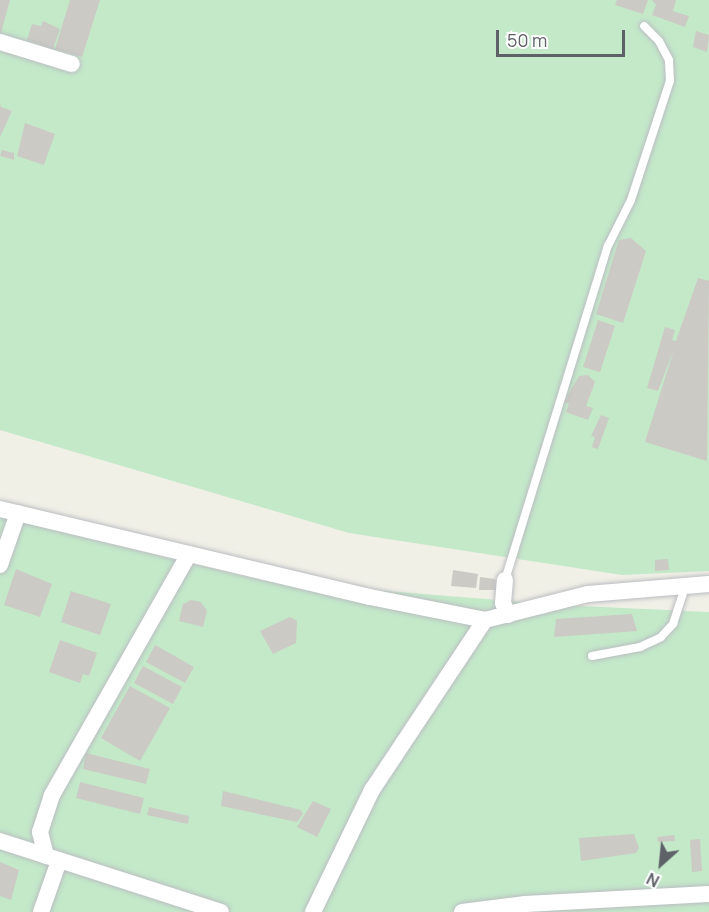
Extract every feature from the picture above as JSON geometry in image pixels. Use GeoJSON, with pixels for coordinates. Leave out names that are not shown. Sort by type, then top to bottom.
{"type":"FeatureCollection","features":[{"type":"Feature","properties":{"kind":"street"},"geometry":{"type":"LineString","coordinates":[[0,42],[72,64]]}},
{"type":"Feature","properties":{"kind":"street"},"geometry":{"type":"LineString","coordinates":[[0,509],[485,620],[588,594],[709,584]]}},
{"type":"Feature","properties":{"kind":"street"},"geometry":{"type":"LineString","coordinates":[[0,565],[18,513]]}},
{"type":"Feature","properties":{"kind":"street"},"geometry":{"type":"LineString","coordinates":[[41,912],[53,859],[40,832],[52,795],[189,554]]}},
{"type":"Feature","properties":{"kind":"street"},"geometry":{"type":"LineString","coordinates":[[505,580],[503,603],[508,615]]}},
{"type":"Feature","properties":{"kind":"street"},"geometry":{"type":"LineString","coordinates":[[321,908],[372,790],[485,620]]}},
{"type":"Feature","properties":{"kind":"street"},"geometry":{"type":"LineString","coordinates":[[0,841],[199,909],[221,912]]}},
{"type":"Feature","properties":{"kind":"street"},"geometry":{"type":"LineString","coordinates":[[462,912],[525,904],[709,894]]}},
{"type":"Feature","properties":{"kind":"lane"},"geometry":{"type":"LineString","coordinates":[[505,580],[608,246],[631,200],[670,81],[669,60],[659,41],[644,26]]}},
{"type":"Feature","properties":{"kind":"lane"},"geometry":{"type":"LineString","coordinates":[[592,656],[640,647],[661,637],[673,624],[686,586]]}},
{"type":"Feature","properties":{"kind":"green space"},"geometry":{"type":"Polygon","coordinates":[[[0,0],[709,0],[709,571],[622,575],[349,533],[0,430],[0,0]]]}},
{"type":"Feature","properties":{"kind":"green space"},"geometry":{"type":"Polygon","coordinates":[[[0,517],[264,581],[560,605],[709,612],[709,912],[0,912],[0,517]]]}},
{"type":"Feature","properties":{"kind":"building"},"geometry":{"type":"Polygon","coordinates":[[[0,0],[10,0],[1,33],[0,33],[0,0]]]}},
{"type":"Feature","properties":{"kind":"building"},"geometry":{"type":"Polygon","coordinates":[[[70,0],[100,0],[82,57],[55,49],[70,0]]]}},
{"type":"Feature","properties":{"kind":"building"},"geometry":{"type":"Polygon","coordinates":[[[617,0],[648,0],[643,14],[615,5],[617,0]]]}},
{"type":"Feature","properties":{"kind":"building"},"geometry":{"type":"Polygon","coordinates":[[[652,0],[676,0],[673,11],[659,7],[689,16],[685,27],[652,15],[656,5],[652,0]]]}},
{"type":"Feature","properties":{"kind":"building"},"geometry":{"type":"Polygon","coordinates":[[[43,21],[60,29],[53,49],[27,40],[32,24],[41,26],[43,21]]]}},
{"type":"Feature","properties":{"kind":"building"},"geometry":{"type":"Polygon","coordinates":[[[696,31],[709,35],[707,52],[693,47],[696,31]]]}},
{"type":"Feature","properties":{"kind":"building"},"geometry":{"type":"Polygon","coordinates":[[[0,103],[1,107],[12,111],[0,137],[0,103]]]}},
{"type":"Feature","properties":{"kind":"building"},"geometry":{"type":"Polygon","coordinates":[[[25,123],[55,134],[44,165],[17,156],[25,123]]]}},
{"type":"Feature","properties":{"kind":"building"},"geometry":{"type":"Polygon","coordinates":[[[2,150],[14,153],[14,160],[0,156],[2,150]]]}},
{"type":"Feature","properties":{"kind":"building"},"geometry":{"type":"Polygon","coordinates":[[[631,238],[646,251],[623,323],[596,314],[619,240],[631,238]]]}},
{"type":"Feature","properties":{"kind":"building"},"geometry":{"type":"Polygon","coordinates":[[[698,278],[709,281],[707,461],[645,442],[674,349],[658,391],[647,388],[665,327],[675,330],[672,340],[676,341],[698,278]]]}},
{"type":"Feature","properties":{"kind":"building"},"geometry":{"type":"Polygon","coordinates":[[[598,320],[615,326],[600,372],[583,367],[598,320]]]}},
{"type":"Feature","properties":{"kind":"building"},"geometry":{"type":"Polygon","coordinates":[[[588,375],[595,382],[586,406],[593,408],[588,420],[566,412],[569,404],[564,402],[579,376],[588,375]]]}},
{"type":"Feature","properties":{"kind":"building"},"geometry":{"type":"Polygon","coordinates":[[[601,415],[609,418],[598,449],[592,447],[595,437],[591,436],[601,415]]]}},
{"type":"Feature","properties":{"kind":"building"},"geometry":{"type":"Polygon","coordinates":[[[668,559],[669,570],[655,571],[655,560],[668,559]]]}},
{"type":"Feature","properties":{"kind":"building"},"geometry":{"type":"Polygon","coordinates":[[[16,569],[52,584],[40,617],[4,605],[16,569]]]}},
{"type":"Feature","properties":{"kind":"building"},"geometry":{"type":"Polygon","coordinates":[[[453,570],[478,574],[476,588],[451,586],[453,570]]]}},
{"type":"Feature","properties":{"kind":"building"},"geometry":{"type":"Polygon","coordinates":[[[480,577],[495,579],[497,590],[479,590],[480,577]]]}},
{"type":"Feature","properties":{"kind":"building"},"geometry":{"type":"Polygon","coordinates":[[[71,591],[111,604],[100,635],[61,622],[71,591]]]}},
{"type":"Feature","properties":{"kind":"building"},"geometry":{"type":"Polygon","coordinates":[[[191,600],[201,602],[207,611],[203,627],[179,621],[183,604],[191,600]]]}},
{"type":"Feature","properties":{"kind":"building"},"geometry":{"type":"Polygon","coordinates":[[[632,614],[637,631],[554,637],[556,619],[632,614]]]}},
{"type":"Feature","properties":{"kind":"building"},"geometry":{"type":"Polygon","coordinates":[[[290,617],[297,621],[296,643],[273,654],[260,631],[290,617]]]}},
{"type":"Feature","properties":{"kind":"building"},"geometry":{"type":"Polygon","coordinates":[[[60,640],[97,653],[89,676],[83,674],[80,683],[49,672],[60,640]]]}},
{"type":"Feature","properties":{"kind":"building"},"geometry":{"type":"Polygon","coordinates":[[[155,645],[194,667],[185,683],[146,662],[155,645]]]}},
{"type":"Feature","properties":{"kind":"building"},"geometry":{"type":"Polygon","coordinates":[[[143,666],[182,687],[173,704],[134,683],[143,666]]]}},
{"type":"Feature","properties":{"kind":"building"},"geometry":{"type":"Polygon","coordinates":[[[130,686],[170,708],[140,761],[101,738],[130,686]]]}},
{"type":"Feature","properties":{"kind":"building"},"geometry":{"type":"Polygon","coordinates":[[[86,753],[150,769],[146,784],[83,769],[86,753]]]}},
{"type":"Feature","properties":{"kind":"building"},"geometry":{"type":"Polygon","coordinates":[[[80,782],[144,798],[140,814],[76,798],[80,782]]]}},
{"type":"Feature","properties":{"kind":"building"},"geometry":{"type":"Polygon","coordinates":[[[223,791],[301,810],[303,814],[297,822],[221,806],[223,791]]]}},
{"type":"Feature","properties":{"kind":"building"},"geometry":{"type":"Polygon","coordinates":[[[313,801],[331,809],[317,837],[297,827],[313,801]]]}},
{"type":"Feature","properties":{"kind":"building"},"geometry":{"type":"Polygon","coordinates":[[[149,807],[189,816],[188,824],[147,815],[149,807]]]}},
{"type":"Feature","properties":{"kind":"building"},"geometry":{"type":"Polygon","coordinates":[[[634,834],[639,848],[636,853],[581,861],[579,838],[634,834]]]}},
{"type":"Feature","properties":{"kind":"building"},"geometry":{"type":"Polygon","coordinates":[[[674,835],[675,841],[658,842],[657,837],[674,835]]]}},
{"type":"Feature","properties":{"kind":"building"},"geometry":{"type":"Polygon","coordinates":[[[700,839],[702,871],[692,872],[690,840],[700,839]]]}},
{"type":"Feature","properties":{"kind":"building"},"geometry":{"type":"Polygon","coordinates":[[[0,862],[19,870],[11,900],[0,896],[0,862]]]}}]}
